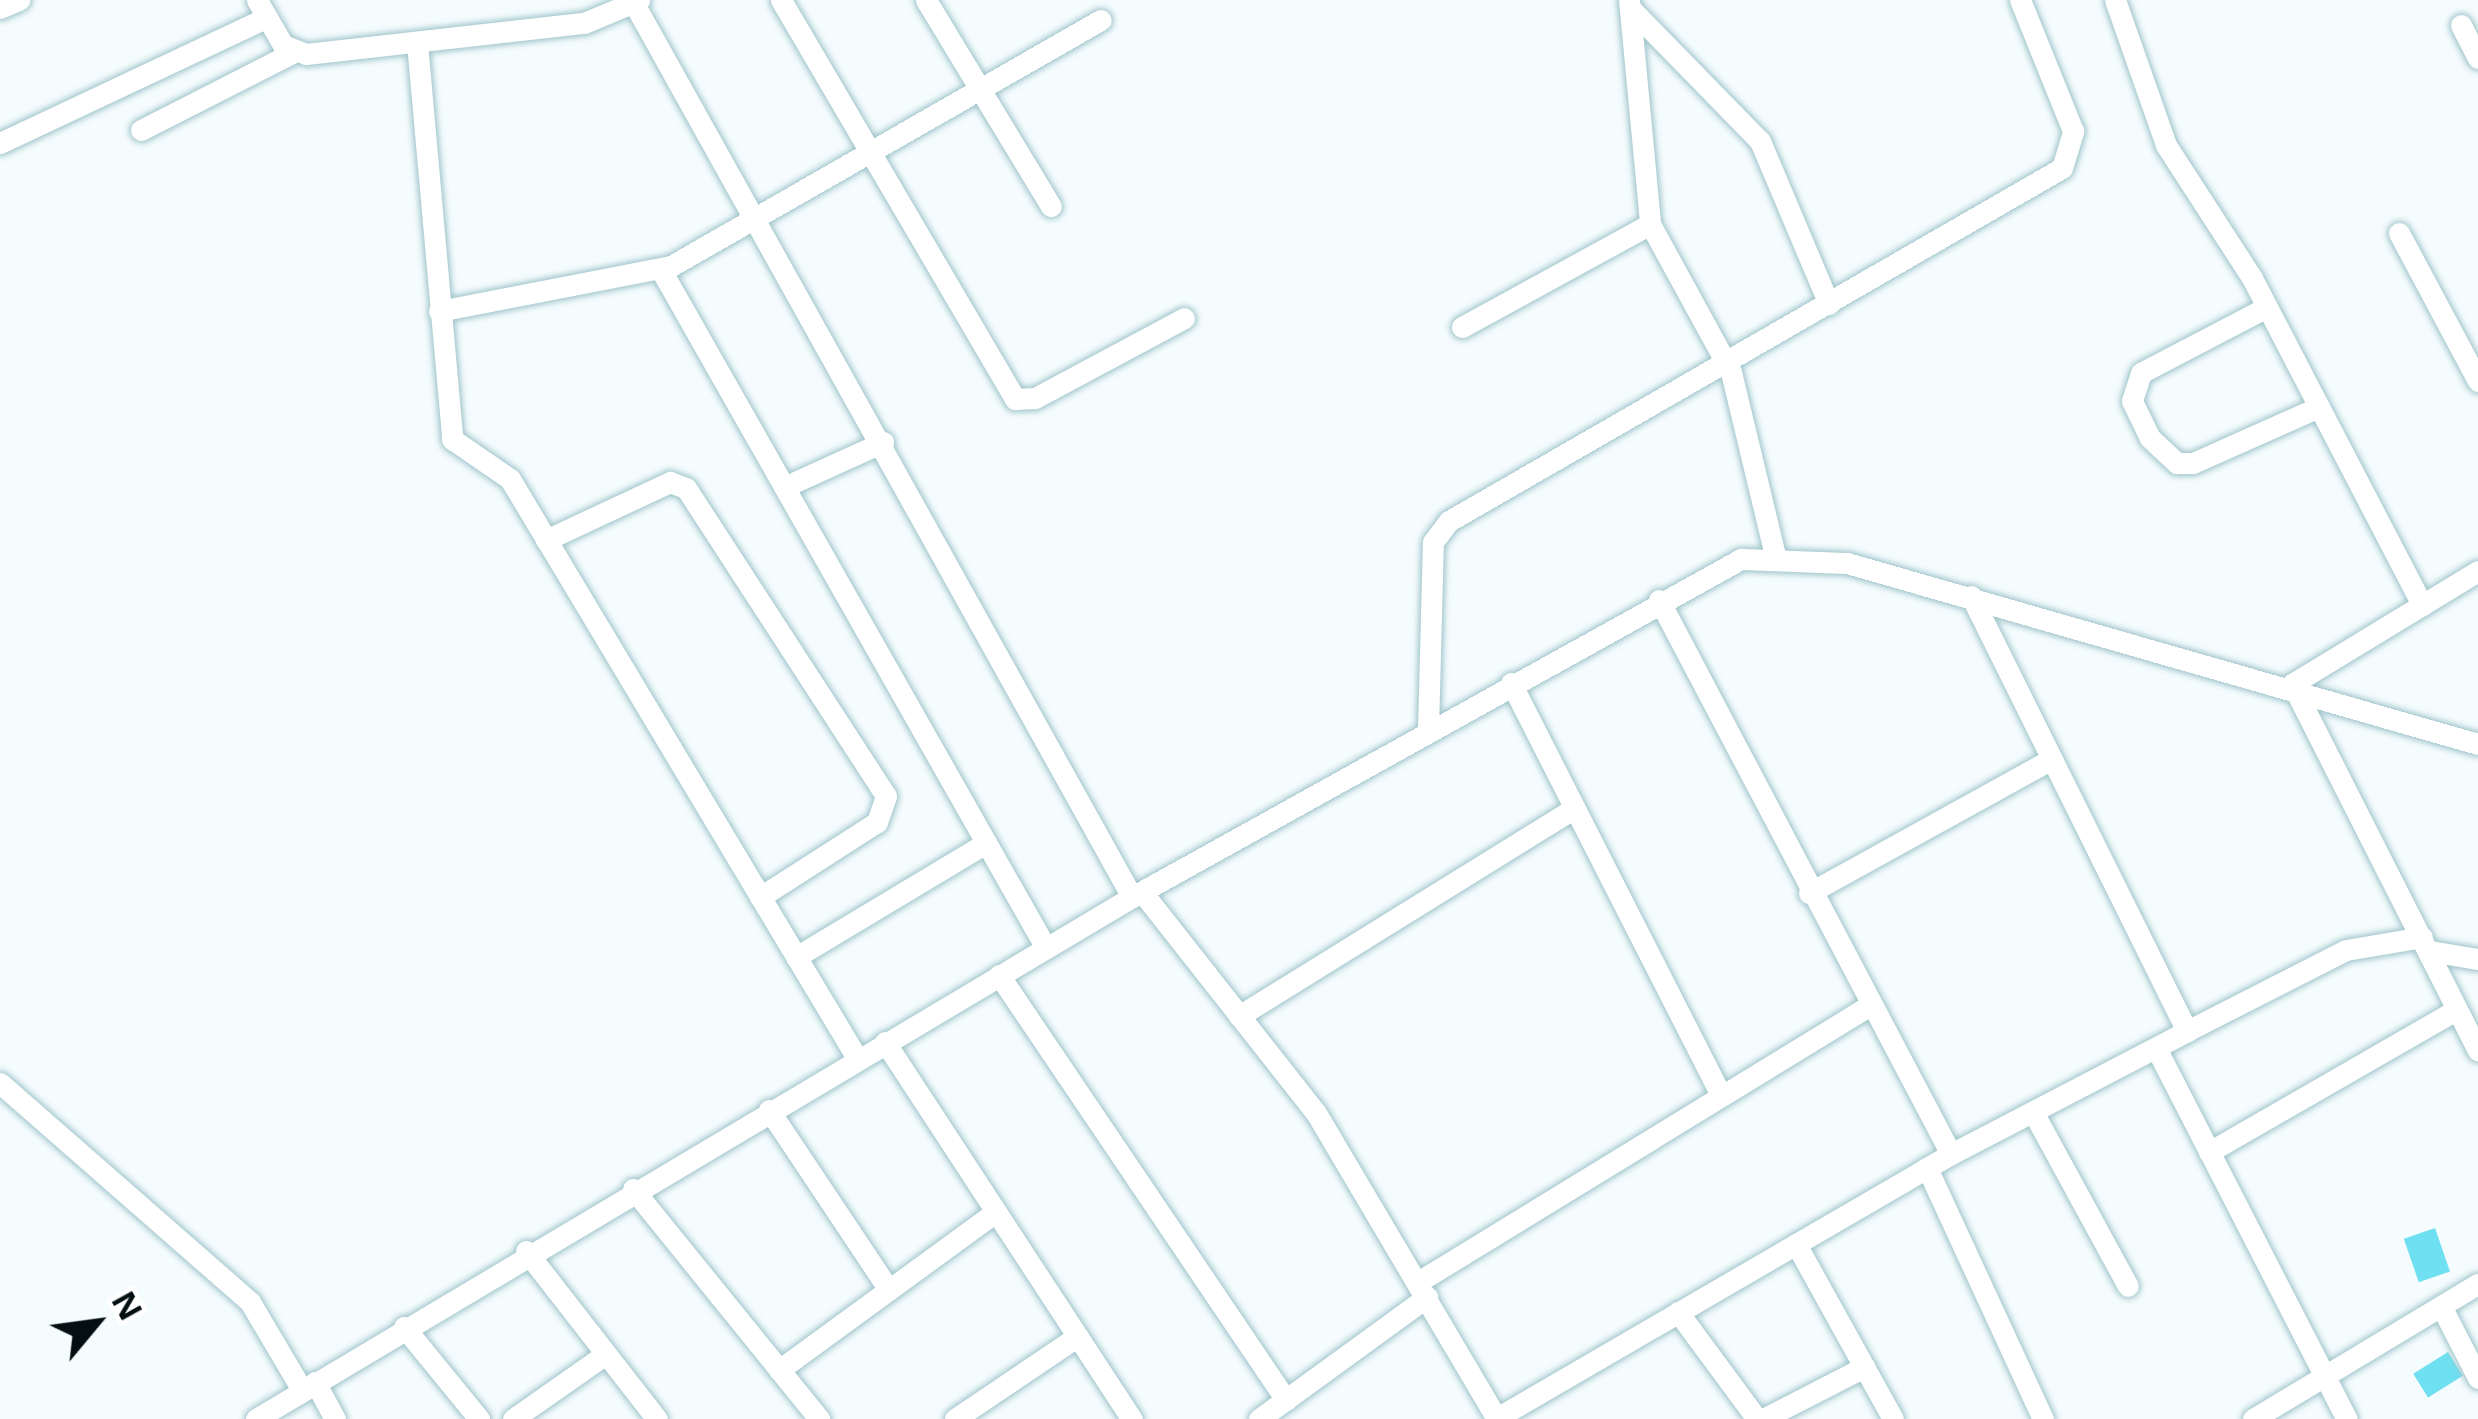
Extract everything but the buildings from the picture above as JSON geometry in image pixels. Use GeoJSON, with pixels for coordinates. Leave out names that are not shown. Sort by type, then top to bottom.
{"type":"FeatureCollection","features":[{"type":"Feature","properties":{"kind":"street"},"geometry":{"type":"LineString","coordinates":[[0,8],[19,0]]}},
{"type":"Feature","properties":{"kind":"street"},"geometry":{"type":"LineString","coordinates":[[781,0],[1015,399],[1035,398],[1184,318]]}},
{"type":"Feature","properties":{"kind":"street"},"geometry":{"type":"LineString","coordinates":[[926,0],[1051,206]]}},
{"type":"Feature","properties":{"kind":"street"},"geometry":{"type":"LineString","coordinates":[[1428,730],[1440,530],[2069,158],[2073,130],[2020,0]]}},
{"type":"Feature","properties":{"kind":"street"},"geometry":{"type":"LineString","coordinates":[[2115,0],[2166,145],[2267,307],[2422,605]]}},
{"type":"Feature","properties":{"kind":"street"},"geometry":{"type":"LineString","coordinates":[[141,130],[294,52],[584,23],[634,1],[1137,894],[1316,1113],[1499,1417],[1951,1154],[2346,950],[2426,944],[2478,959]]}},
{"type":"Feature","properties":{"kind":"street"},"geometry":{"type":"LineString","coordinates":[[1631,4],[1760,141],[1829,304]]}},
{"type":"Feature","properties":{"kind":"street"},"geometry":{"type":"LineString","coordinates":[[1631,4],[1650,224],[1727,363],[1775,555]]}},
{"type":"Feature","properties":{"kind":"street"},"geometry":{"type":"LineString","coordinates":[[0,143],[261,9],[294,52]]}},
{"type":"Feature","properties":{"kind":"street"},"geometry":{"type":"LineString","coordinates":[[439,311],[661,270],[977,85],[1100,20]]}},
{"type":"Feature","properties":{"kind":"street"},"geometry":{"type":"LineString","coordinates":[[2461,25],[2478,58]]}},
{"type":"Feature","properties":{"kind":"street"},"geometry":{"type":"LineString","coordinates":[[417,43],[452,439],[503,470],[857,1058]]}},
{"type":"Feature","properties":{"kind":"street"},"geometry":{"type":"LineString","coordinates":[[1462,327],[1650,224]]}},
{"type":"Feature","properties":{"kind":"street"},"geometry":{"type":"LineString","coordinates":[[2398,233],[2478,382]]}},
{"type":"Feature","properties":{"kind":"street"},"geometry":{"type":"LineString","coordinates":[[661,270],[1046,948]]}},
{"type":"Feature","properties":{"kind":"street"},"geometry":{"type":"LineString","coordinates":[[2267,307],[2141,373],[2132,401],[2150,438],[2177,463],[2193,463],[2319,407]]}},
{"type":"Feature","properties":{"kind":"street"},"geometry":{"type":"LineString","coordinates":[[784,487],[883,442]]}},
{"type":"Feature","properties":{"kind":"street"},"geometry":{"type":"LineString","coordinates":[[546,540],[670,482],[686,488],[886,796],[877,822],[760,897]]}},
{"type":"Feature","properties":{"kind":"street"},"geometry":{"type":"LineString","coordinates":[[256,1419],[526,1252],[1137,894],[1659,600],[1741,560],[1775,555],[1847,562],[2292,684],[2478,744]]}},
{"type":"Feature","properties":{"kind":"street"},"geometry":{"type":"LineString","coordinates":[[2292,684],[2478,571]]}},
{"type":"Feature","properties":{"kind":"street"},"geometry":{"type":"LineString","coordinates":[[1971,596],[2187,1031]]}},
{"type":"Feature","properties":{"kind":"street"},"geometry":{"type":"LineString","coordinates":[[1659,600],[1867,1007],[1951,1154]]}},
{"type":"Feature","properties":{"kind":"street"},"geometry":{"type":"LineString","coordinates":[[1511,683],[1720,1095]]}},
{"type":"Feature","properties":{"kind":"street"},"geometry":{"type":"LineString","coordinates":[[2292,684],[2478,1051]]}},
{"type":"Feature","properties":{"kind":"street"},"geometry":{"type":"LineString","coordinates":[[1809,893],[2052,759]]}},
{"type":"Feature","properties":{"kind":"street"},"geometry":{"type":"LineString","coordinates":[[1239,1016],[1574,808]]}},
{"type":"Feature","properties":{"kind":"street"},"geometry":{"type":"LineString","coordinates":[[796,957],[986,843]]}},
{"type":"Feature","properties":{"kind":"street"},"geometry":{"type":"LineString","coordinates":[[999,975],[1286,1400]]}},
{"type":"Feature","properties":{"kind":"street"},"geometry":{"type":"LineString","coordinates":[[1259,1419],[1422,1289],[1720,1095],[1867,1007]]}},
{"type":"Feature","properties":{"kind":"street"},"geometry":{"type":"LineString","coordinates":[[2209,1152],[2456,1010]]}},
{"type":"Feature","properties":{"kind":"street"},"geometry":{"type":"LineString","coordinates":[[885,1042],[1132,1419]]}},
{"type":"Feature","properties":{"kind":"street"},"geometry":{"type":"LineString","coordinates":[[2156,1048],[2347,1419]]}},
{"type":"Feature","properties":{"kind":"street"},"geometry":{"type":"LineString","coordinates":[[0,1083],[250,1302],[335,1419]]}},
{"type":"Feature","properties":{"kind":"street"},"geometry":{"type":"LineString","coordinates":[[770,1110],[889,1290]]}},
{"type":"Feature","properties":{"kind":"street"},"geometry":{"type":"LineString","coordinates":[[2033,1112],[2128,1286]]}},
{"type":"Feature","properties":{"kind":"street"},"geometry":{"type":"LineString","coordinates":[[1927,1168],[2043,1419]]}},
{"type":"Feature","properties":{"kind":"street"},"geometry":{"type":"LineString","coordinates":[[633,1189],[819,1419]]}},
{"type":"Feature","properties":{"kind":"street"},"geometry":{"type":"LineString","coordinates":[[779,1370],[996,1212]]}},
{"type":"Feature","properties":{"kind":"street"},"geometry":{"type":"LineString","coordinates":[[1796,1244],[1893,1419]]}},
{"type":"Feature","properties":{"kind":"street"},"geometry":{"type":"LineString","coordinates":[[526,1252],[657,1419]]}},
{"type":"Feature","properties":{"kind":"street"},"geometry":{"type":"LineString","coordinates":[[2253,1419],[2478,1285]]}},
{"type":"Feature","properties":{"kind":"street"},"geometry":{"type":"LineString","coordinates":[[2441,1306],[2478,1378]]}},
{"type":"Feature","properties":{"kind":"street"},"geometry":{"type":"LineString","coordinates":[[1678,1312],[1760,1419],[1864,1367]]}},
{"type":"Feature","properties":{"kind":"street"},"geometry":{"type":"LineString","coordinates":[[404,1327],[479,1419]]}},
{"type":"Feature","properties":{"kind":"street"},"geometry":{"type":"LineString","coordinates":[[955,1419],[1078,1336]]}},
{"type":"Feature","properties":{"kind":"street"},"geometry":{"type":"LineString","coordinates":[[513,1419],[606,1354]]}}]}
